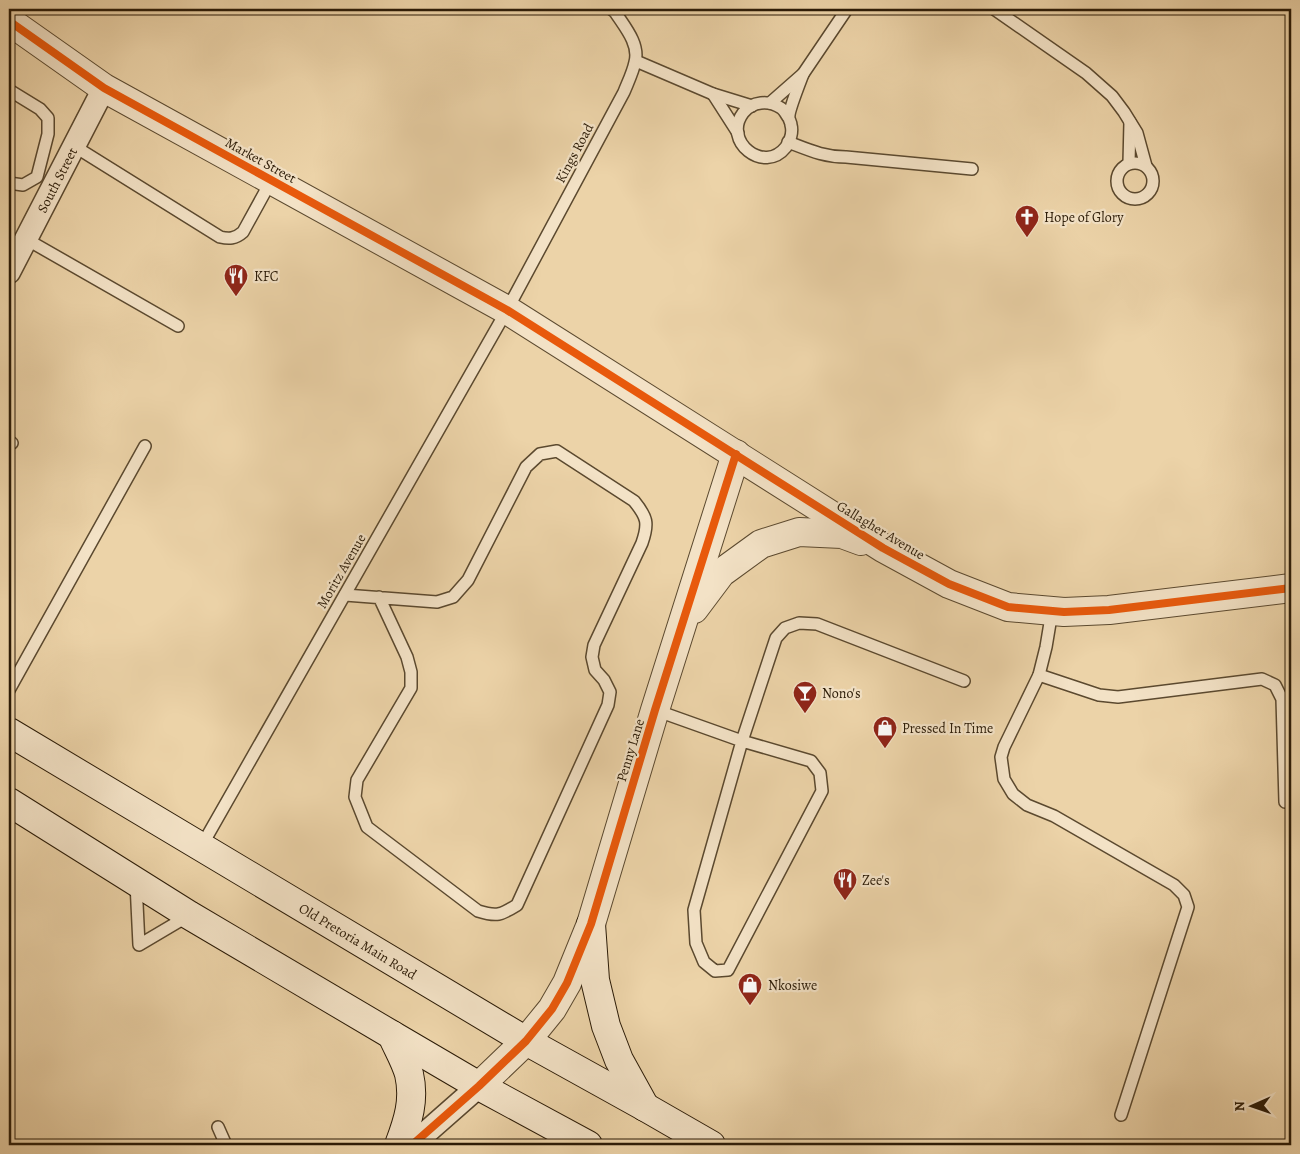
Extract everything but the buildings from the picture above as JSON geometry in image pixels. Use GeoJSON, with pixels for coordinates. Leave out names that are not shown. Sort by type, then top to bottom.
{"type":"FeatureCollection","features":[{"type":"Feature","properties":{"kind":"street","name":"Market Street"},"geometry":{"type":"LineString","coordinates":[[9,22],[104,88],[507,310]]}},
{"type":"Feature","properties":{"kind":"street","name":"South Street"},"geometry":{"type":"LineString","coordinates":[[9,272],[104,88]]}},
{"type":"Feature","properties":{"kind":"street","name":"Gallagher Avenue"},"geometry":{"type":"LineString","coordinates":[[507,310],[883,548],[949,584],[1008,607],[1052,611],[1109,610],[1291,588]]}},
{"type":"Feature","properties":{"kind":"street","name":"Penny Lane"},"geometry":{"type":"LineString","coordinates":[[479,1086],[526,1041],[552,1009],[567,983],[592,924],[681,625],[736,454]]}},
{"type":"Feature","properties":{"kind":"street"},"geometry":{"type":"LineString","coordinates":[[681,625],[721,573],[762,544],[798,532],[842,534],[883,548]]}},
{"type":"Feature","properties":{"kind":"street","name":"Old Pretoria Main Road"},"geometry":{"type":"LineString","coordinates":[[9,732],[526,1041],[711,1145]]}},
{"type":"Feature","properties":{"kind":"street"},"geometry":{"type":"LineString","coordinates":[[9,802],[189,915],[479,1086],[588,1145]]}},
{"type":"Feature","properties":{"kind":"street"},"geometry":{"type":"LineString","coordinates":[[592,924],[595,980],[606,1026],[619,1060],[645,1107]]}},
{"type":"Feature","properties":{"kind":"street"},"geometry":{"type":"LineString","coordinates":[[392,1035],[408,1073],[412,1096],[408,1120],[410,1144]]}},
{"type":"Feature","properties":{"kind":"street"},"geometry":{"type":"LineString","coordinates":[[410,1144],[479,1086]]}},
{"type":"Feature","properties":{"kind":"lane"},"geometry":{"type":"LineString","coordinates":[[611,9],[615,12],[632,39],[636,50],[636,61],[713,94],[752,106]]}},
{"type":"Feature","properties":{"kind":"lane"},"geometry":{"type":"LineString","coordinates":[[788,116],[803,74],[847,9]]}},
{"type":"Feature","properties":{"kind":"lane"},"geometry":{"type":"LineString","coordinates":[[994,9],[1086,74],[1112,96],[1130,120],[1137,132],[1146,166],[1151,172],[1153,180],[1152,188],[1147,195],[1140,199],[1124,196],[1116,182],[1117,174],[1122,167],[1129,163],[1138,163],[1146,166]]}},
{"type":"Feature","properties":{"kind":"lane","name":"Kings Road"},"geometry":{"type":"LineString","coordinates":[[507,310],[624,92],[636,61]]}},
{"type":"Feature","properties":{"kind":"lane"},"geometry":{"type":"LineString","coordinates":[[770,103],[803,74]]}},
{"type":"Feature","properties":{"kind":"lane"},"geometry":{"type":"LineString","coordinates":[[9,90],[40,109],[48,118],[48,134],[37,177],[24,185],[9,183]]}},
{"type":"Feature","properties":{"kind":"lane"},"geometry":{"type":"LineString","coordinates":[[713,94],[738,133],[741,143],[748,151],[757,156],[768,157],[778,154],[786,147],[791,137],[792,127],[788,116],[782,108],[762,102],[752,106],[743,113],[738,122],[738,133]]}},
{"type":"Feature","properties":{"kind":"lane"},"geometry":{"type":"LineString","coordinates":[[1129,163],[1130,120]]}},
{"type":"Feature","properties":{"kind":"lane"},"geometry":{"type":"LineString","coordinates":[[788,142],[821,155],[834,157],[972,169]]}},
{"type":"Feature","properties":{"kind":"lane"},"geometry":{"type":"LineString","coordinates":[[74,146],[220,237],[230,239],[243,232],[271,180]]}},
{"type":"Feature","properties":{"kind":"lane"},"geometry":{"type":"LineString","coordinates":[[26,240],[178,326]]}},
{"type":"Feature","properties":{"kind":"lane","name":"Moritz Avenue"},"geometry":{"type":"LineString","coordinates":[[201,847],[507,310]]}},
{"type":"Feature","properties":{"kind":"lane"},"geometry":{"type":"LineString","coordinates":[[9,690],[145,446]]}},
{"type":"Feature","properties":{"kind":"lane"},"geometry":{"type":"LineString","coordinates":[[345,595],[379,597],[437,602],[452,597],[468,580],[526,467],[540,454],[557,451],[634,501],[643,512],[647,528],[642,543],[594,645],[592,657],[595,670],[604,680],[610,692],[608,705],[517,905],[506,912],[492,915],[478,912],[367,827],[361,813],[355,797],[357,780],[411,688],[411,672],[407,657],[379,597]]}},
{"type":"Feature","properties":{"kind":"lane"},"geometry":{"type":"LineString","coordinates":[[1052,611],[1039,675],[1001,757],[1004,780],[1013,794],[1027,805],[1054,816],[1174,885],[1184,895],[1188,907],[1121,1115]]}},
{"type":"Feature","properties":{"kind":"lane"},"geometry":{"type":"LineString","coordinates":[[655,710],[742,742],[811,761],[820,773],[822,792],[728,970],[715,971],[704,962],[696,943],[694,910],[742,742],[776,638],[785,628],[798,623],[817,624],[964,680]]}},
{"type":"Feature","properties":{"kind":"lane"},"geometry":{"type":"LineString","coordinates":[[1039,675],[1099,695],[1118,697],[1262,679],[1275,685],[1282,699],[1286,802]]}},
{"type":"Feature","properties":{"kind":"lane"},"geometry":{"type":"LineString","coordinates":[[136,881],[139,945],[189,915]]}},
{"type":"Feature","properties":{"kind":"lane"},"geometry":{"type":"LineString","coordinates":[[218,1127],[226,1145]]}},
{"type":"Feature","properties":{"kind":"cycle path"},"geometry":{"type":"LineString","coordinates":[[9,21],[104,88],[507,310],[883,548],[949,584],[1008,607],[1064,612],[1109,610],[1291,588]]}},
{"type":"Feature","properties":{"kind":"cycle path"},"geometry":{"type":"LineString","coordinates":[[412,1145],[479,1086],[526,1041],[552,1009],[567,983],[591,924],[655,710],[736,454]]}},
{"type":"Feature","properties":{"kind":"place","name":"Hope of Glory"},"geometry":{"type":"Point","coordinates":[1027,238]}},
{"type":"Feature","properties":{"kind":"place","name":"KFC"},"geometry":{"type":"Point","coordinates":[236,297]}},
{"type":"Feature","properties":{"kind":"place","name":"Nono's"},"geometry":{"type":"Point","coordinates":[805,714]}},
{"type":"Feature","properties":{"kind":"place","name":"Pressed In Time"},"geometry":{"type":"Point","coordinates":[885,749]}},
{"type":"Feature","properties":{"kind":"place","name":"Zee's"},"geometry":{"type":"Point","coordinates":[845,901]}},
{"type":"Feature","properties":{"kind":"place","name":"Nkosiwe"},"geometry":{"type":"Point","coordinates":[750,1006]}}]}
